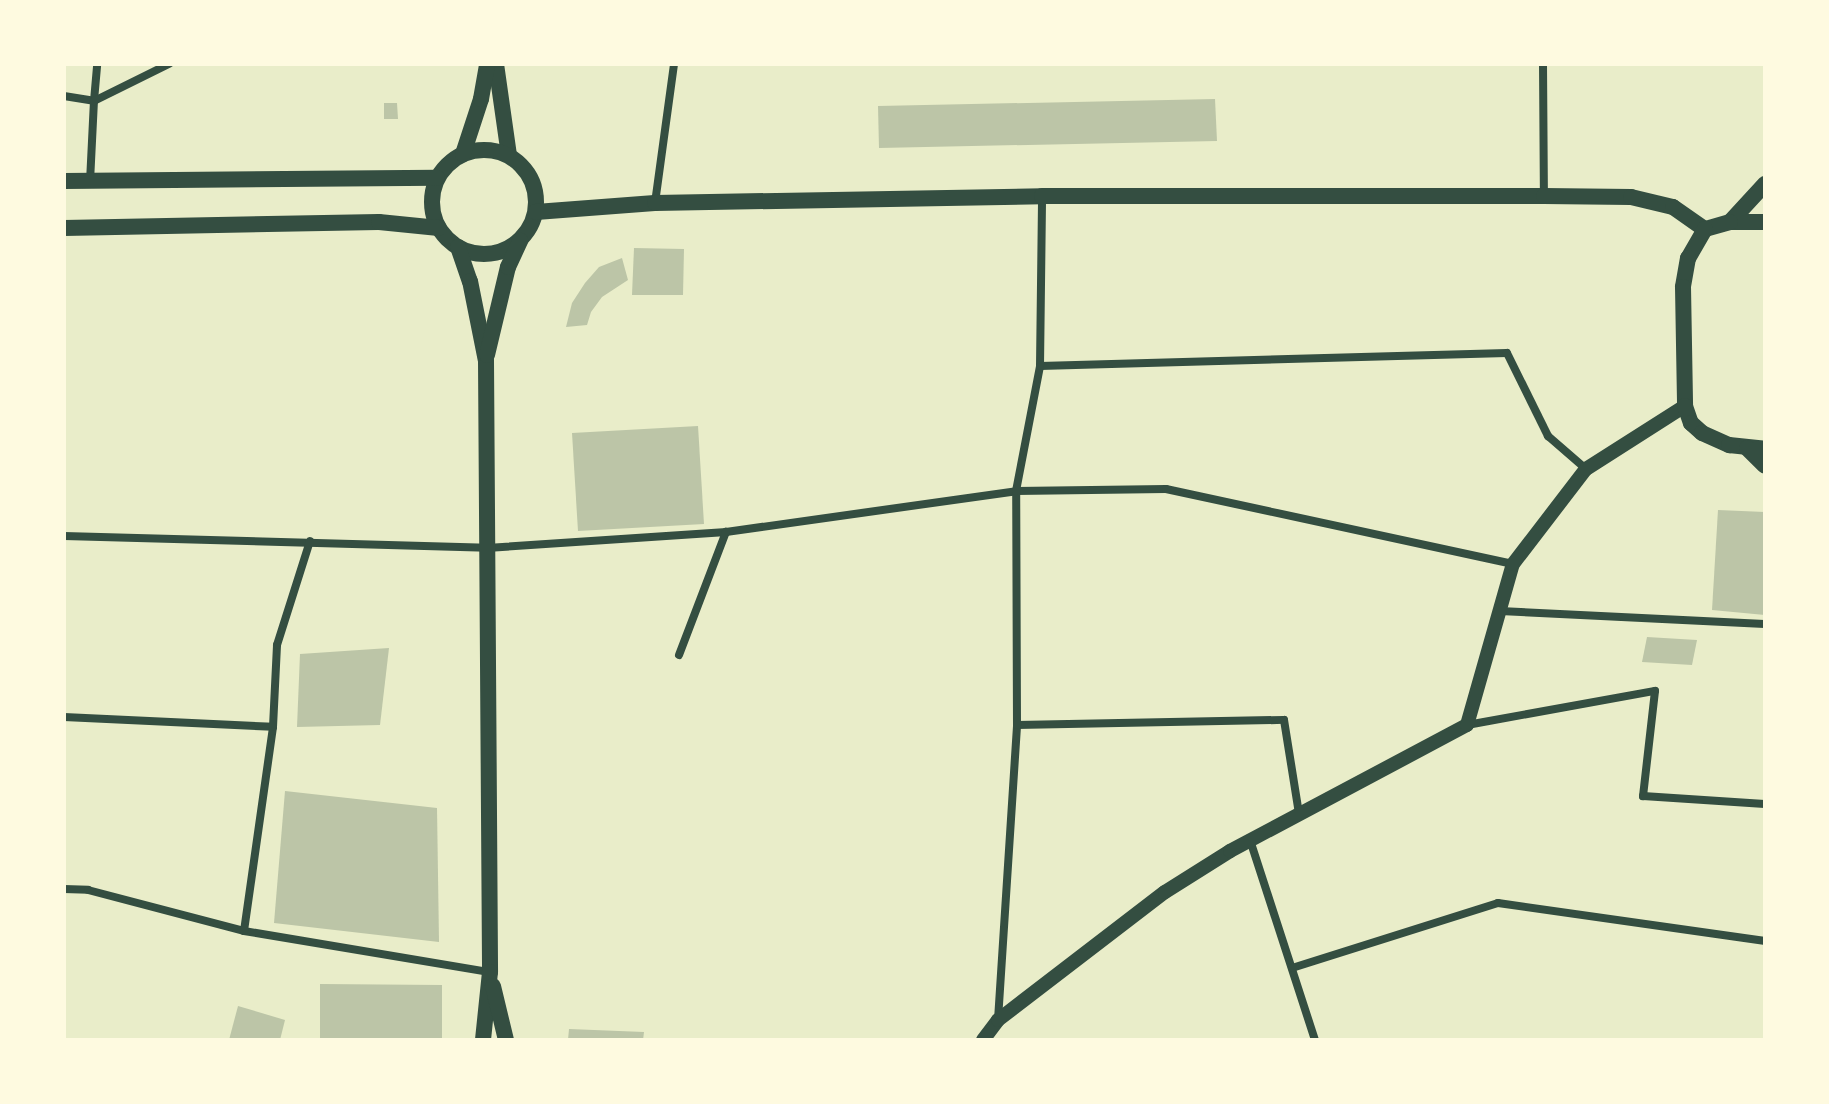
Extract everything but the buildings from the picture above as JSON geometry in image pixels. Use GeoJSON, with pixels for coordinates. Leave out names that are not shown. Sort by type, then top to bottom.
{"type":"FeatureCollection","features":[{"type":"Feature","properties":{"kind":"main road"},"geometry":{"type":"LineString","coordinates":[[463,154],[481,99],[487,64]]}},
{"type":"Feature","properties":{"kind":"main road"},"geometry":{"type":"LineString","coordinates":[[486,361],[508,267],[536,212],[532,180],[509,155],[496,64]]}},
{"type":"Feature","properties":{"kind":"main road"},"geometry":{"type":"LineString","coordinates":[[483,1040],[490,972],[486,361],[470,281],[458,247],[439,228],[432,195],[437,178],[463,154],[479,149],[509,155]]}},
{"type":"Feature","properties":{"kind":"main road"},"geometry":{"type":"LineString","coordinates":[[64,181],[437,178]]}},
{"type":"Feature","properties":{"kind":"main road"},"geometry":{"type":"LineString","coordinates":[[1730,222],[1765,184]]}},
{"type":"Feature","properties":{"kind":"main road"},"geometry":{"type":"LineString","coordinates":[[536,212],[655,203],[1042,196],[1631,197],[1673,207],[1705,229]]}},
{"type":"Feature","properties":{"kind":"main road"},"geometry":{"type":"LineString","coordinates":[[64,228],[379,222],[439,228]]}},
{"type":"Feature","properties":{"kind":"main road"},"geometry":{"type":"LineString","coordinates":[[1765,222],[1730,222],[1705,229],[1688,258],[1683,287],[1685,406],[1691,423],[1702,433],[1729,445],[1765,449]]}},
{"type":"Feature","properties":{"kind":"main road"},"geometry":{"type":"LineString","coordinates":[[458,247],[490,254],[506,250],[520,241]]}},
{"type":"Feature","properties":{"kind":"main road"},"geometry":{"type":"LineString","coordinates":[[1747,448],[1765,466]]}},
{"type":"Feature","properties":{"kind":"main road"},"geometry":{"type":"LineString","coordinates":[[490,972],[506,1040]]}},
{"type":"Feature","properties":{"kind":"street"},"geometry":{"type":"LineString","coordinates":[[90,182],[97,64]]}},
{"type":"Feature","properties":{"kind":"street"},"geometry":{"type":"LineString","coordinates":[[64,96],[94,101],[169,64]]}},
{"type":"Feature","properties":{"kind":"street"},"geometry":{"type":"LineString","coordinates":[[655,203],[674,64]]}},
{"type":"Feature","properties":{"kind":"street"},"geometry":{"type":"LineString","coordinates":[[1543,64],[1544,196]]}},
{"type":"Feature","properties":{"kind":"street"},"geometry":{"type":"LineString","coordinates":[[998,1020],[1017,725],[1016,491],[1040,366],[1042,196]]}},
{"type":"Feature","properties":{"kind":"street"},"geometry":{"type":"LineString","coordinates":[[1040,366],[1507,353],[1548,436],[1586,469]]}},
{"type":"Feature","properties":{"kind":"street"},"geometry":{"type":"LineString","coordinates":[[1467,725],[1513,564],[1586,469],[1685,406]]}},
{"type":"Feature","properties":{"kind":"street"},"geometry":{"type":"LineString","coordinates":[[64,536],[487,548],[726,532],[1016,491],[1166,489],[1513,564]]}},
{"type":"Feature","properties":{"kind":"street"},"geometry":{"type":"LineString","coordinates":[[679,655],[726,532]]}},
{"type":"Feature","properties":{"kind":"street"},"geometry":{"type":"LineString","coordinates":[[244,931],[273,727],[277,645],[310,541]]}},
{"type":"Feature","properties":{"kind":"street"},"geometry":{"type":"LineString","coordinates":[[1500,611],[1765,624]]}},
{"type":"Feature","properties":{"kind":"street"},"geometry":{"type":"LineString","coordinates":[[983,1040],[998,1020],[1165,892],[1250,840],[1467,725],[1655,691],[1643,796],[1765,804]]}},
{"type":"Feature","properties":{"kind":"street"},"geometry":{"type":"LineString","coordinates":[[64,717],[273,727]]}},
{"type":"Feature","properties":{"kind":"street"},"geometry":{"type":"LineString","coordinates":[[1017,725],[1284,720],[1299,814]]}},
{"type":"Feature","properties":{"kind":"street"},"geometry":{"type":"LineString","coordinates":[[1250,840],[1315,1040]]}},
{"type":"Feature","properties":{"kind":"street"},"geometry":{"type":"LineString","coordinates":[[64,889],[88,890],[244,931],[490,972]]}},
{"type":"Feature","properties":{"kind":"street"},"geometry":{"type":"LineString","coordinates":[[1292,968],[1498,903],[1765,941]]}}]}
